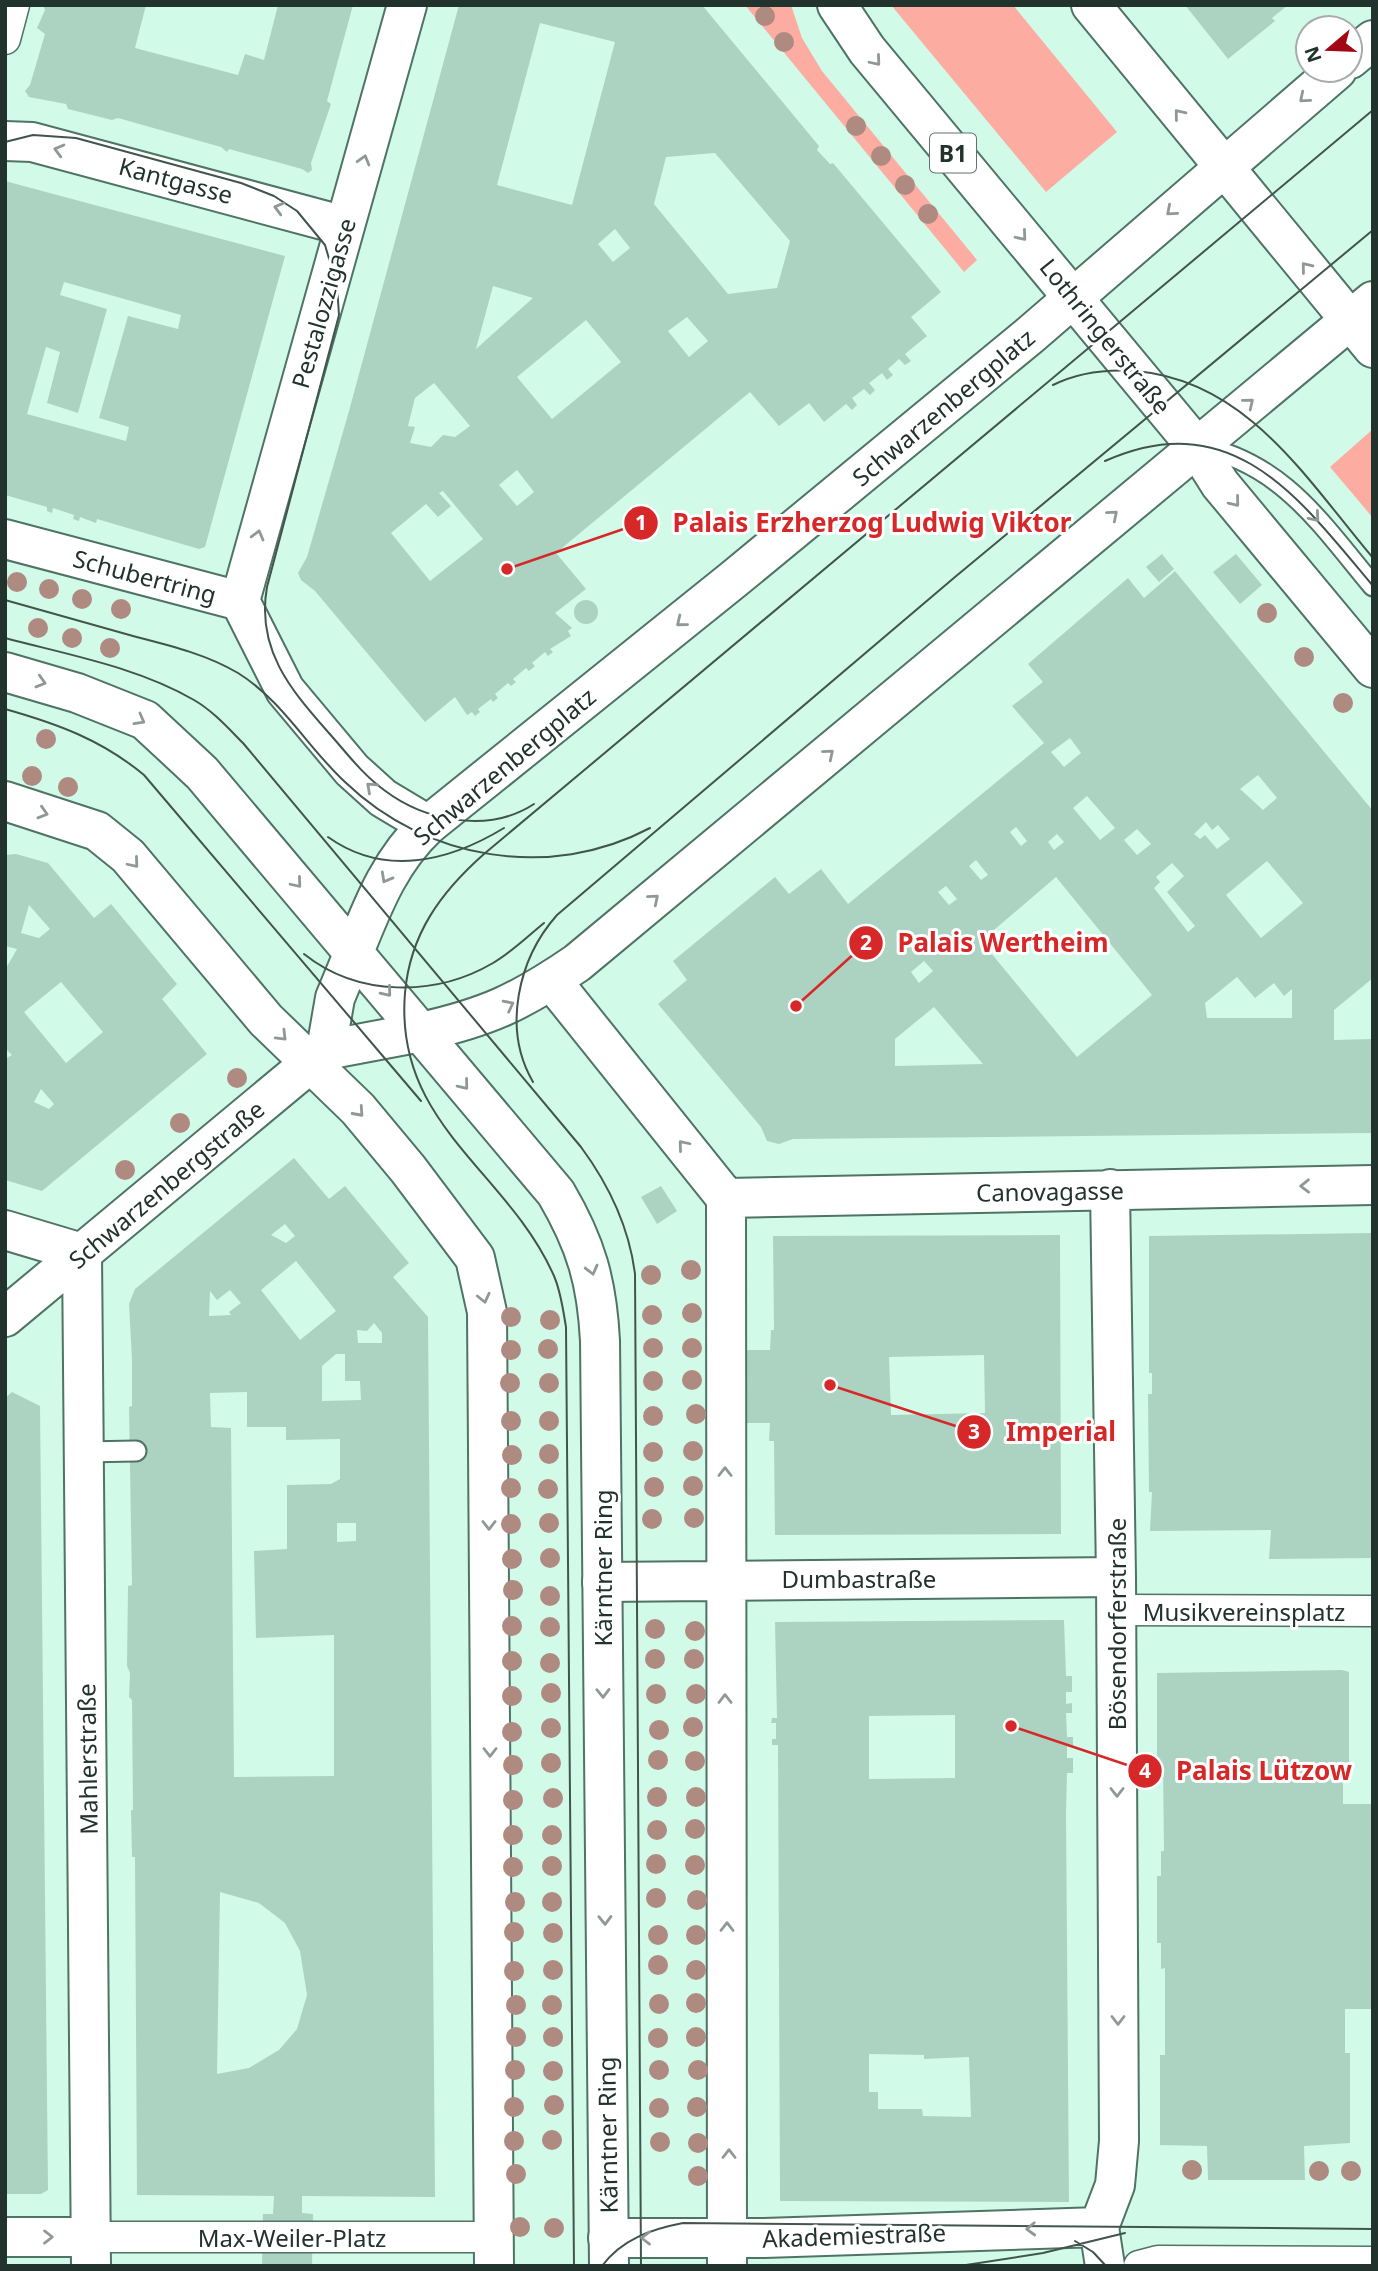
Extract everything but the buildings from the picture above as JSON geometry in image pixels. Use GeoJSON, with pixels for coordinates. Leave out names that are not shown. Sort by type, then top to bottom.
{"type":"FeatureCollection","features":[{"type":"Feature","properties":{"kind":"street"},"geometry":{"type":"LineString","coordinates":[[5,38],[15,5]]}},
{"type":"Feature","properties":{"kind":"street","name":"Pestalozzigasse"},"geometry":{"type":"LineString","coordinates":[[240,601],[407,5]]}},
{"type":"Feature","properties":{"kind":"street","name":"Lothringerstraße"},"geometry":{"type":"LineString","coordinates":[[837,5],[867,50],[1196,446],[1220,484],[1373,668]]}},
{"type":"Feature","properties":{"kind":"street"},"geometry":{"type":"LineString","coordinates":[[421,1032],[474,1021],[528,996],[585,957],[1196,446],[1365,323],[1223,166],[1091,5]]}},
{"type":"Feature","properties":{"kind":"street","name":"Schwarzenbergplatz"},"geometry":{"type":"LineString","coordinates":[[354,952],[384,881],[402,853],[428,825],[734,579],[1073,297],[1320,84]]}},
{"type":"Feature","properties":{"kind":"street","name":"Kantgasse"},"geometry":{"type":"LineString","coordinates":[[5,141],[32,142],[345,226]]}},
{"type":"Feature","properties":{"kind":"street","name":"Schubertring"},"geometry":{"type":"LineString","coordinates":[[5,539],[240,601],[285,690],[352,770],[383,798],[428,825]]}},
{"type":"Feature","properties":{"kind":"street"},"geometry":{"type":"LineString","coordinates":[[5,672],[77,693],[145,720],[202,773],[354,952],[335,998],[318,1057]]}},
{"type":"Feature","properties":{"kind":"street"},"geometry":{"type":"LineString","coordinates":[[5,801],[80,824],[113,841],[265,1020],[318,1057],[448,1219],[475,1258],[488,1312],[494,2251]]}},
{"type":"Feature","properties":{"kind":"street","name":"Kärntner Ring"},"geometry":{"type":"LineString","coordinates":[[354,952],[556,1193],[588,1254],[598,1296],[608,2252]]}},
{"type":"Feature","properties":{"kind":"street"},"geometry":{"type":"LineString","coordinates":[[552,981],[726,1198],[728,2252]]}},
{"type":"Feature","properties":{"kind":"street","name":"Schwarzenbergstraße"},"geometry":{"type":"LineString","coordinates":[[5,1317],[318,1057],[421,1032]]}},
{"type":"Feature","properties":{"kind":"street","name":"Canovagasse"},"geometry":{"type":"LineString","coordinates":[[726,1198],[1373,1185]]}},
{"type":"Feature","properties":{"kind":"street","name":"Bösendorferstraße"},"geometry":{"type":"LineString","coordinates":[[1105,2266],[1099,2227],[1115,2185],[1119,2141],[1116,1594],[1110,1189]]}},
{"type":"Feature","properties":{"kind":"street"},"geometry":{"type":"LineString","coordinates":[[5,1230],[82,1253]]}},
{"type":"Feature","properties":{"kind":"street","name":"Mahlerstraße"},"geometry":{"type":"LineString","coordinates":[[82,1253],[91,2251]]}},
{"type":"Feature","properties":{"kind":"street","name":"Dumbastraße"},"geometry":{"type":"LineString","coordinates":[[602,1582],[725,1579],[1116,1594]]}},
{"type":"Feature","properties":{"kind":"street","name":"Musikvereinsplatz"},"geometry":{"type":"LineString","coordinates":[[1116,1594],[1373,1611]]}},
{"type":"Feature","properties":{"kind":"street","name":"Akademiestraße"},"geometry":{"type":"LineString","coordinates":[[608,2252],[728,2252],[1099,2227]]}},
{"type":"Feature","properties":{"kind":"street"},"geometry":{"type":"LineString","coordinates":[[5,2237],[91,2251]]}},
{"type":"Feature","properties":{"kind":"street","name":"Max-Weiler-Platz"},"geometry":{"type":"LineString","coordinates":[[91,2251],[494,2251]]}},
{"type":"Feature","properties":{"kind":"street"},"geometry":{"type":"LineString","coordinates":[[1139,2266],[1157,2261],[1373,2262]]}},
{"type":"Feature","properties":{"kind":"lane"},"geometry":{"type":"LineString","coordinates":[[1196,446],[1236,456],[1279,481],[1310,511],[1373,586]]}},
{"type":"Feature","properties":{"kind":"lane"},"geometry":{"type":"LineString","coordinates":[[84,1452],[136,1451]]}},
{"type":"Feature","properties":{"kind":"shaded area"},"geometry":{"type":"Polygon","coordinates":[[[745,5],[791,5],[802,38],[822,71],[977,260],[964,272],[745,5]]]}},
{"type":"Feature","properties":{"kind":"shaded area"},"geometry":{"type":"Polygon","coordinates":[[[891,5],[1013,5],[1117,132],[1046,192],[891,5]]]}},
{"type":"Feature","properties":{"kind":"shaded area"},"geometry":{"type":"Polygon","coordinates":[[[1373,429],[1373,518],[1330,467],[1373,429]]]}},
{"type":"Feature","properties":{"kind":"tram line"},"geometry":{"type":"LineString","coordinates":[[574,2266],[566,1327],[554,1276],[534,1239],[458,1145],[435,1113],[417,1078],[406,1039],[405,993],[413,952],[441,899],[468,868],[1373,110]]}},
{"type":"Feature","properties":{"kind":"tram line"},"geometry":{"type":"LineString","coordinates":[[5,142],[33,135],[76,138],[241,183],[274,196],[297,211],[325,245],[337,286],[339,315],[267,587],[265,609],[271,649],[289,684],[314,716],[368,777],[400,801],[437,816],[477,821],[497,819],[534,804]]}},
{"type":"Feature","properties":{"kind":"tram line"},"geometry":{"type":"LineString","coordinates":[[533,1082],[518,1040],[519,995],[532,952],[557,915],[955,577],[1373,230]]}},
{"type":"Feature","properties":{"kind":"tram line"},"geometry":{"type":"LineString","coordinates":[[1053,385],[1094,372],[1136,371],[1176,379],[1211,393],[1243,414],[1272,439],[1299,467],[1373,558]]}},
{"type":"Feature","properties":{"kind":"tram line"},"geometry":{"type":"LineString","coordinates":[[1105,461],[1150,446],[1191,444],[1227,453],[1260,470],[1290,493],[1373,586]]}},
{"type":"Feature","properties":{"kind":"tram line"},"geometry":{"type":"LineString","coordinates":[[5,600],[187,651],[238,673],[268,697],[331,768],[377,809],[413,830],[451,845],[490,854],[531,857],[572,854],[612,844],[650,828]]}},
{"type":"Feature","properties":{"kind":"tram line"},"geometry":{"type":"LineString","coordinates":[[5,638],[126,670],[194,700],[220,720],[243,743],[581,1147],[609,1191],[623,1223],[635,1274],[641,2266]]}},
{"type":"Feature","properties":{"kind":"tram line"},"geometry":{"type":"LineString","coordinates":[[5,709],[79,734],[112,752],[144,775],[421,1101]]}},
{"type":"Feature","properties":{"kind":"tram line"},"geometry":{"type":"LineString","coordinates":[[328,837],[371,857],[394,861],[416,860],[461,849],[504,828]]}},
{"type":"Feature","properties":{"kind":"tram line"},"geometry":{"type":"LineString","coordinates":[[304,954],[325,968],[372,985],[422,986],[447,982],[493,963],[544,923]]}},
{"type":"Feature","properties":{"kind":"tram line"},"geometry":{"type":"LineString","coordinates":[[602,2266],[628,2242],[660,2228],[683,2223],[1373,2229]]}},
{"type":"Feature","properties":{"kind":"tram line"},"geometry":{"type":"LineString","coordinates":[[782,2266],[966,2265],[1043,2253],[1125,2233]]}},
{"type":"Feature","properties":{"kind":"tram line"},"geometry":{"type":"LineString","coordinates":[[1075,2241],[1093,2252],[1106,2266]]}},
{"type":"Feature","properties":{"kind":"place","name":"Palais Erzherzog Ludwig Viktor"},"geometry":{"type":"Point","coordinates":[507,569]}},
{"type":"Feature","properties":{"kind":"place","name":"Palais Wertheim"},"geometry":{"type":"Point","coordinates":[796,1006]}},
{"type":"Feature","properties":{"kind":"place","name":"Imperial"},"geometry":{"type":"Point","coordinates":[830,1385]}},
{"type":"Feature","properties":{"kind":"place","name":"Palais Lützow"},"geometry":{"type":"Point","coordinates":[1011,1726]}}]}
